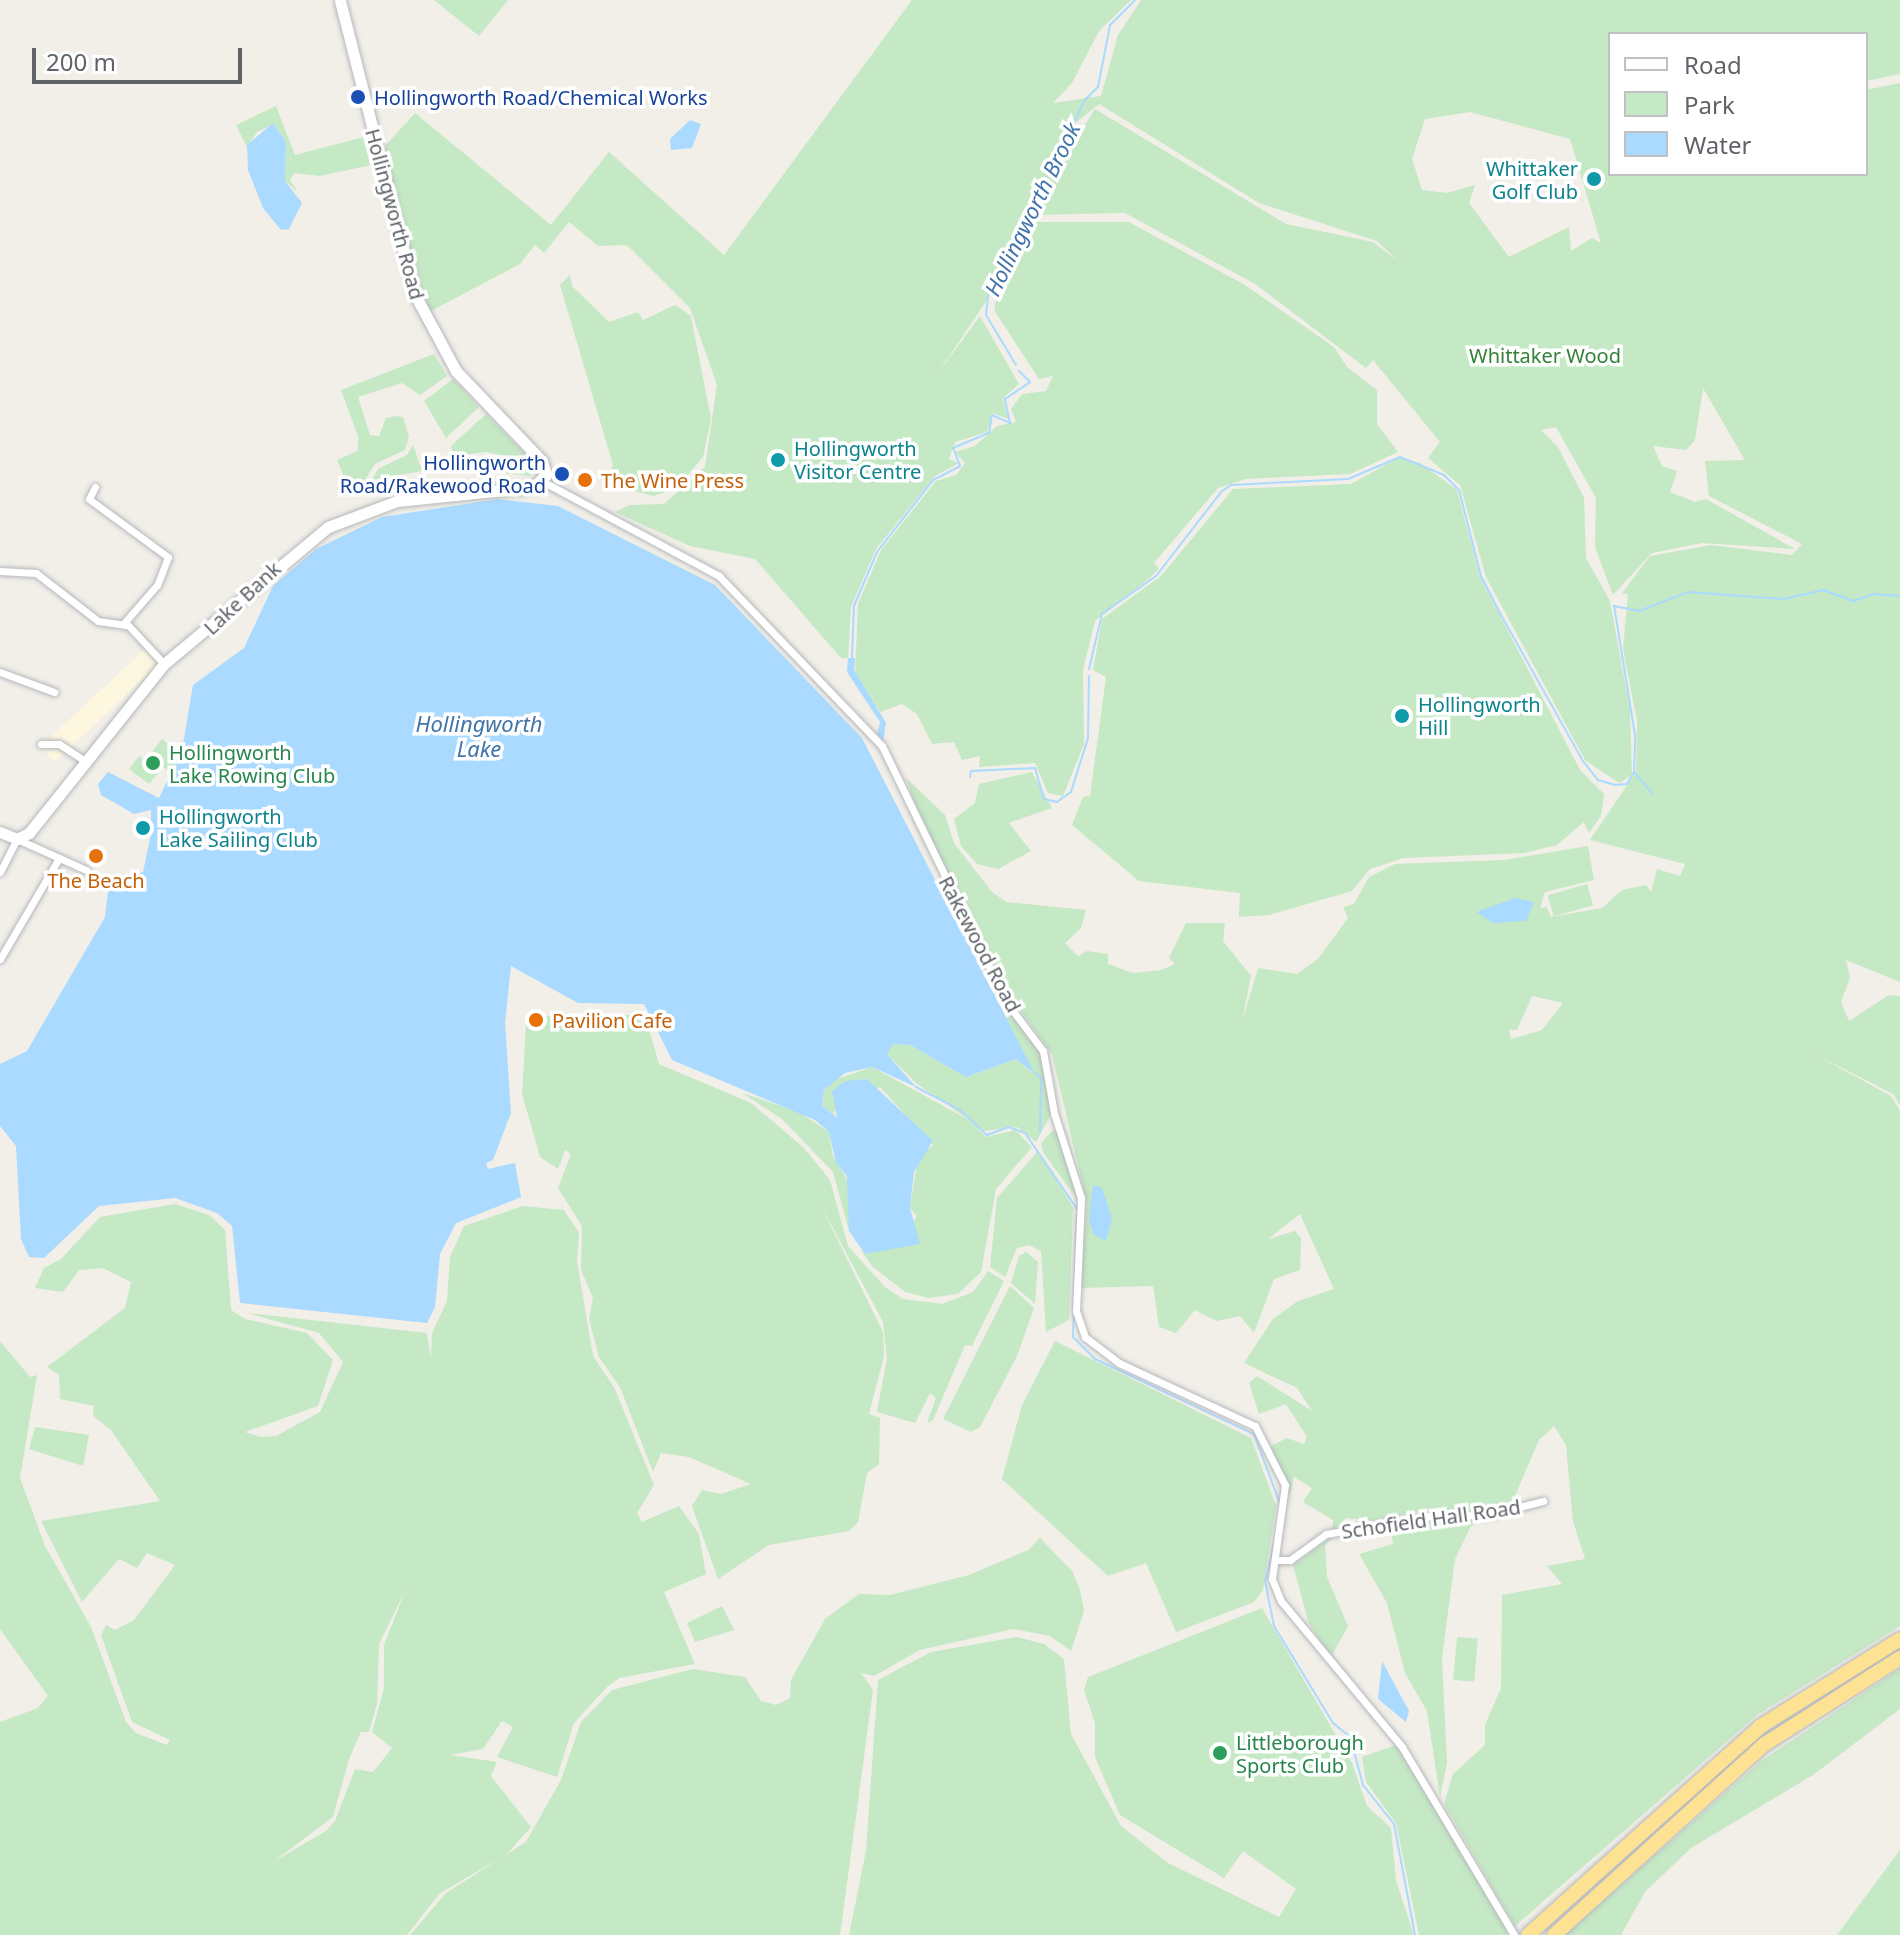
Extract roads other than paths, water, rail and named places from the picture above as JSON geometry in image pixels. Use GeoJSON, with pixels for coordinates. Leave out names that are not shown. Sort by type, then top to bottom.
{"type":"FeatureCollection","features":[{"type":"Feature","properties":{"kind":"highway"},"geometry":{"type":"LineString","coordinates":[[1528,1935],[1761,1726],[1900,1639]]}},
{"type":"Feature","properties":{"kind":"highway"},"geometry":{"type":"LineString","coordinates":[[1554,1935],[1765,1744],[1900,1658]]}},
{"type":"Feature","properties":{"kind":"main road","name":"Hollingworth Road"},"geometry":{"type":"LineString","coordinates":[[340,0],[415,295],[456,371],[545,465],[542,481]]}},
{"type":"Feature","properties":{"kind":"main road","name":"Lake Bank"},"geometry":{"type":"LineString","coordinates":[[17,839],[57,803],[85,761],[164,664],[294,550],[342,520],[397,501],[542,481]]}},
{"type":"Feature","properties":{"kind":"main road"},"geometry":{"type":"LineString","coordinates":[[0,832],[17,839]]}},
{"type":"Feature","properties":{"kind":"street","name":"Rakewood Road"},"geometry":{"type":"LineString","coordinates":[[542,481],[719,576],[882,746],[1007,1003],[1043,1051],[1054,1113],[1081,1198],[1079,1326],[1096,1348],[1119,1363],[1255,1426],[1285,1485],[1279,1560],[1272,1579],[1281,1601],[1402,1747],[1514,1935]]}},
{"type":"Feature","properties":{"kind":"street"},"geometry":{"type":"LineString","coordinates":[[95,487],[89,499],[168,557],[157,585],[124,623]]}},
{"type":"Feature","properties":{"kind":"street"},"geometry":{"type":"LineString","coordinates":[[0,571],[36,573],[98,621],[124,623],[164,664]]}},
{"type":"Feature","properties":{"kind":"street"},"geometry":{"type":"LineString","coordinates":[[0,672],[54,692]]}},
{"type":"Feature","properties":{"kind":"street"},"geometry":{"type":"LineString","coordinates":[[41,744],[59,744],[85,761]]}},
{"type":"Feature","properties":{"kind":"street"},"geometry":{"type":"LineString","coordinates":[[0,872],[17,839],[86,870]]}},
{"type":"Feature","properties":{"kind":"street"},"geometry":{"type":"LineString","coordinates":[[0,959],[59,858]]}},
{"type":"Feature","properties":{"kind":"street","name":"Schofield Hall Road"},"geometry":{"type":"LineString","coordinates":[[1279,1560],[1290,1560],[1326,1534],[1430,1516],[1488,1515],[1543,1501]]}},
{"type":"Feature","properties":{"kind":"water"},"geometry":{"type":"Polygon","coordinates":[[[690,120],[701,124],[692,148],[671,150],[670,139],[690,120]]]}},
{"type":"Feature","properties":{"kind":"water"},"geometry":{"type":"Polygon","coordinates":[[[273,123],[286,142],[285,181],[302,203],[289,229],[281,230],[263,208],[248,170],[247,145],[273,123]]]}},
{"type":"Feature","properties":{"kind":"water","name":"Hollingworth Lake"},"geometry":{"type":"Polygon","coordinates":[[[498,499],[558,506],[715,585],[862,738],[1035,1074],[1016,1059],[966,1077],[910,1045],[893,1044],[887,1054],[916,1087],[872,1067],[845,1073],[824,1090],[822,1105],[837,1118],[832,1091],[846,1081],[867,1079],[933,1141],[914,1172],[910,1208],[920,1244],[865,1254],[849,1231],[847,1176],[836,1163],[829,1132],[815,1120],[672,1060],[644,1004],[578,1003],[511,966],[505,1023],[511,1113],[493,1160],[486,1163],[488,1169],[515,1163],[521,1197],[456,1223],[440,1254],[435,1307],[427,1323],[240,1303],[232,1226],[217,1213],[175,1198],[99,1206],[44,1258],[29,1257],[21,1239],[16,1146],[0,1126],[0,1064],[27,1051],[105,917],[109,882],[143,872],[151,834],[151,810],[134,814],[101,795],[98,784],[108,772],[159,798],[182,750],[193,685],[244,648],[273,586],[316,549],[382,517],[498,499]]]}},
{"type":"Feature","properties":{"kind":"water"},"geometry":{"type":"Polygon","coordinates":[[[848,658],[855,658],[854,670],[886,723],[883,741],[877,734],[880,722],[847,672],[848,658]]]}},
{"type":"Feature","properties":{"kind":"water"},"geometry":{"type":"Polygon","coordinates":[[[1516,898],[1534,902],[1526,921],[1493,923],[1476,912],[1516,898]]]}},
{"type":"Feature","properties":{"kind":"water"},"geometry":{"type":"Polygon","coordinates":[[[1093,1185],[1102,1188],[1112,1218],[1106,1241],[1093,1234],[1089,1219],[1093,1185]]]}},
{"type":"Feature","properties":{"kind":"water"},"geometry":{"type":"Polygon","coordinates":[[[1382,1661],[1409,1711],[1406,1722],[1378,1699],[1382,1661]]]}},
{"type":"Feature","properties":{"kind":"waterway","name":"Hollingworth Brook"},"geometry":{"type":"LineString","coordinates":[[1016,365],[986,315],[988,296],[1085,100],[1098,87],[1110,25],[1135,0]]}},
{"type":"Feature","properties":{"kind":"waterway","name":"Hollingworth Brook"},"geometry":{"type":"LineString","coordinates":[[852,658],[854,606],[877,552],[933,480],[960,466],[953,448],[989,433],[992,415],[1010,423],[1005,399],[1030,382],[1019,371]]}},
{"type":"Feature","properties":{"kind":"waterway"},"geometry":{"type":"LineString","coordinates":[[1089,669],[1102,614],[1156,576],[1222,491],[1231,485],[1348,479],[1400,457],[1444,475],[1459,490],[1481,576],[1501,615],[1583,761],[1598,780],[1615,785],[1627,784],[1634,772],[1635,735],[1614,606],[1639,611],[1688,592],[1784,599],[1823,590],[1854,601],[1873,594],[1900,596]]}},
{"type":"Feature","properties":{"kind":"waterway"},"geometry":{"type":"LineString","coordinates":[[970,777],[971,771],[1035,768],[1044,799],[1057,802],[1071,792],[1088,738],[1089,676]]}},
{"type":"Feature","properties":{"kind":"waterway"},"geometry":{"type":"LineString","coordinates":[[1635,773],[1652,793]]}},
{"type":"Feature","properties":{"kind":"waterway"},"geometry":{"type":"LineString","coordinates":[[1035,1073],[1041,1078],[1040,1133]]}},
{"type":"Feature","properties":{"kind":"waterway"},"geometry":{"type":"LineString","coordinates":[[916,1087],[960,1110],[987,1135],[1009,1127],[1025,1133],[1077,1209]]}},
{"type":"Feature","properties":{"kind":"waterway"},"geometry":{"type":"LineString","coordinates":[[1077,1215],[1073,1337],[1095,1359],[1254,1434],[1279,1501]]}},
{"type":"Feature","properties":{"kind":"waterway"},"geometry":{"type":"LineString","coordinates":[[1274,1543],[1265,1581],[1274,1626],[1333,1723],[1350,1737],[1363,1785],[1394,1824],[1415,1935]]}},
{"type":"Feature","properties":{"kind":"place","name":"Hollingworth Road/Chemical Works"},"geometry":{"type":"Point","coordinates":[358,97]}},
{"type":"Feature","properties":{"kind":"place","name":"Whittaker Golf Club"},"geometry":{"type":"Point","coordinates":[1594,179]}},
{"type":"Feature","properties":{"kind":"place","name":"Hollingworth Visitor Centre"},"geometry":{"type":"Point","coordinates":[778,460]}},
{"type":"Feature","properties":{"kind":"place","name":"Hollingworth Road/Rakewood Road"},"geometry":{"type":"Point","coordinates":[562,474]}},
{"type":"Feature","properties":{"kind":"place","name":"The Wine Press"},"geometry":{"type":"Point","coordinates":[585,480]}},
{"type":"Feature","properties":{"kind":"place","name":"Hollingworth Hill"},"geometry":{"type":"Point","coordinates":[1402,716]}},
{"type":"Feature","properties":{"kind":"place","name":"Hollingworth Lake Rowing Club"},"geometry":{"type":"Point","coordinates":[153,763]}},
{"type":"Feature","properties":{"kind":"place","name":"Hollingworth Lake Sailing Club"},"geometry":{"type":"Point","coordinates":[143,828]}},
{"type":"Feature","properties":{"kind":"place","name":"The Beach"},"geometry":{"type":"Point","coordinates":[96,856]}},
{"type":"Feature","properties":{"kind":"place","name":"Pavilion Cafe"},"geometry":{"type":"Point","coordinates":[536,1020]}},
{"type":"Feature","properties":{"kind":"place","name":"Littleborough Sports Club"},"geometry":{"type":"Point","coordinates":[1220,1753]}},
{"type":"Feature","properties":{"kind":"park label","name":"Whittaker Wood"},"geometry":{"type":"Point","coordinates":[1545,355]}}]}
